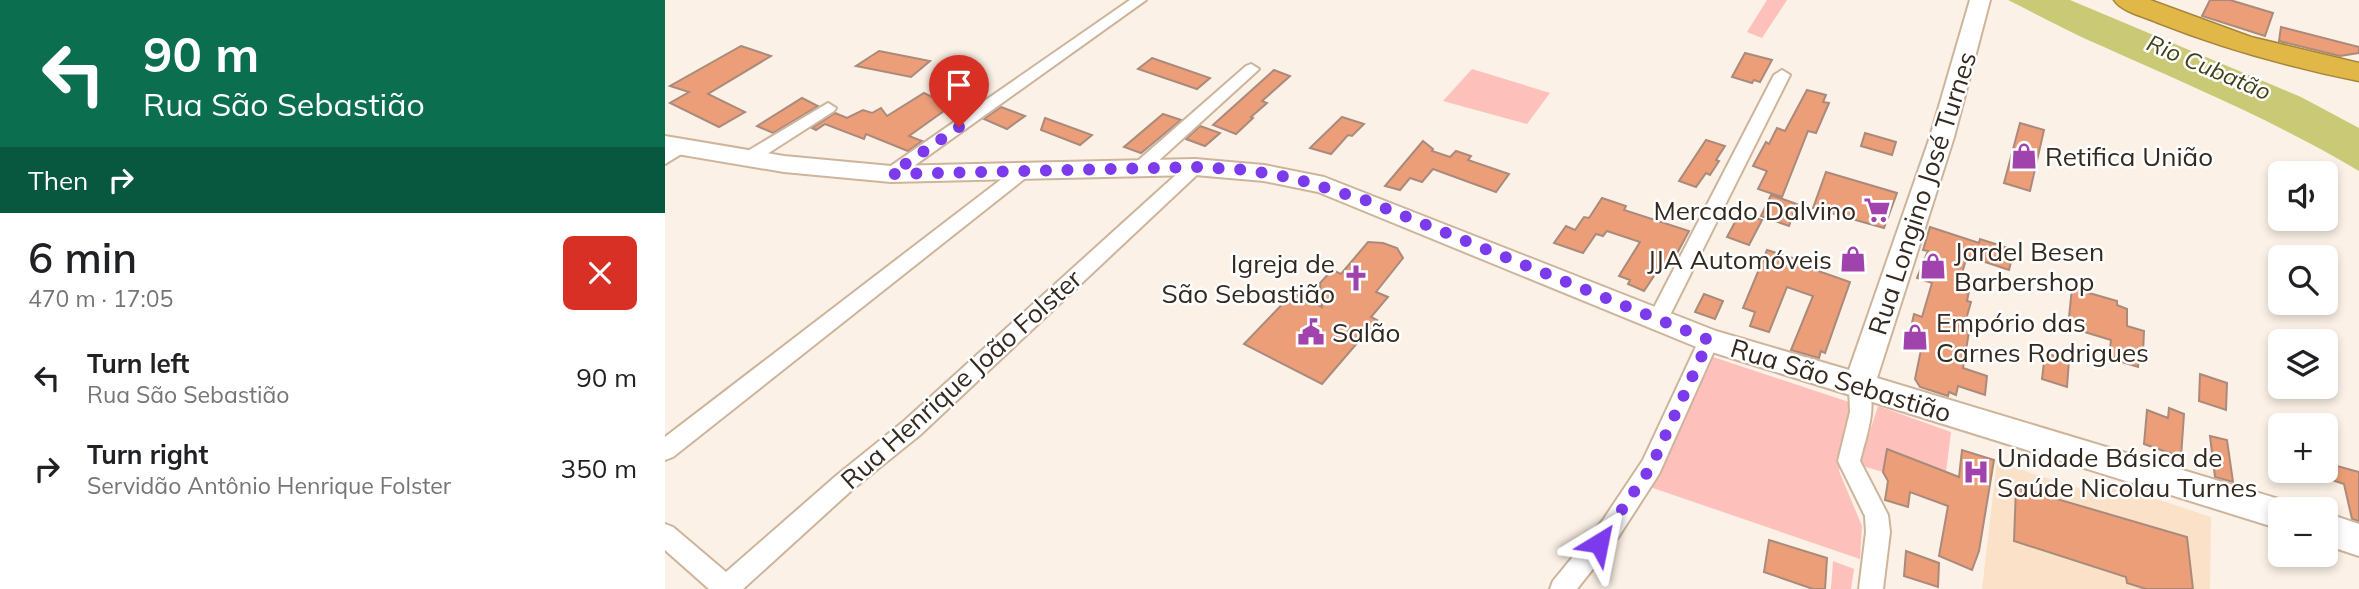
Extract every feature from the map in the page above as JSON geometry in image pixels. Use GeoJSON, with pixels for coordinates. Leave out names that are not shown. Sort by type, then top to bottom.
{"type":"FeatureCollection","features":[{"type":"Feature","properties":{"kind":"highway"},"geometry":{"type":"LineString","coordinates":[[2127,0],[2258,49],[2291,59],[2359,72]]}},
{"type":"Feature","properties":{"kind":"main road","name":"Rua Longino José Turnes"},"geometry":{"type":"LineString","coordinates":[[1859,386],[1943,137],[1980,0]]}},
{"type":"Feature","properties":{"kind":"main road","name":"Rua São Sebastião"},"geometry":{"type":"LineString","coordinates":[[671,150],[829,170],[891,174],[1195,167],[1264,173],[1340,191],[1709,340],[2268,510]]}},
{"type":"Feature","properties":{"kind":"main road"},"geometry":{"type":"LineString","coordinates":[[2338,533],[2359,540]]}},
{"type":"Feature","properties":{"kind":"street"},"geometry":{"type":"LineString","coordinates":[[891,174],[1139,0]]}},
{"type":"Feature","properties":{"kind":"street"},"geometry":{"type":"LineString","coordinates":[[1139,169],[1251,69]]}},
{"type":"Feature","properties":{"kind":"street"},"geometry":{"type":"LineString","coordinates":[[1657,321],[1782,75]]}},
{"type":"Feature","properties":{"kind":"street"},"geometry":{"type":"LineString","coordinates":[[747,159],[828,108]]}},
{"type":"Feature","properties":{"kind":"street","name":"Rua Henrique João Folster"},"geometry":{"type":"LineString","coordinates":[[726,589],[845,482],[912,428],[1195,167]]}},
{"type":"Feature","properties":{"kind":"street"},"geometry":{"type":"LineString","coordinates":[[665,450],[1022,172]]}},
{"type":"Feature","properties":{"kind":"street"},"geometry":{"type":"LineString","coordinates":[[1562,589],[1611,527],[1651,467],[1709,340]]}},
{"type":"Feature","properties":{"kind":"street"},"geometry":{"type":"LineString","coordinates":[[1859,386],[1861,412],[1849,461],[1854,477],[1876,515],[1878,532],[1871,589]]}},
{"type":"Feature","properties":{"kind":"street"},"geometry":{"type":"LineString","coordinates":[[665,535],[726,589]]}},
{"type":"Feature","properties":{"kind":"shaded area"},"geometry":{"type":"Polygon","coordinates":[[[1767,0],[1787,0],[1762,38],[1747,32],[1767,0]]]}},
{"type":"Feature","properties":{"kind":"shaded area"},"geometry":{"type":"Polygon","coordinates":[[[1472,69],[1550,93],[1527,124],[1443,101],[1472,69]]]}},
{"type":"Feature","properties":{"kind":"shaded area"},"geometry":{"type":"Polygon","coordinates":[[[1710,356],[1855,404],[1839,471],[1862,526],[1860,559],[1650,487],[1710,356]]]}},
{"type":"Feature","properties":{"kind":"shaded area"},"geometry":{"type":"Polygon","coordinates":[[[1878,406],[1951,432],[1946,472],[1887,448],[1883,472],[1859,465],[1878,406]]]}},
{"type":"Feature","properties":{"kind":"shaded area"},"geometry":{"type":"Polygon","coordinates":[[[1997,462],[2110,498],[2111,484],[2211,517],[2210,589],[1982,589],[1997,462]]]}},
{"type":"Feature","properties":{"kind":"shaded area"},"geometry":{"type":"Polygon","coordinates":[[[1833,561],[1854,569],[1851,589],[1831,589],[1833,561]]]}},
{"type":"Feature","properties":{"kind":"water","name":"Rio Cubatão"},"geometry":{"type":"Polygon","coordinates":[[[2008,0],[2070,0],[2301,97],[2359,128],[2359,171],[2265,121],[2008,0]]]}},
{"type":"Feature","properties":{"kind":"building"},"geometry":{"type":"Polygon","coordinates":[[[2210,0],[2230,0],[2273,13],[2265,36],[2202,16],[2210,0]]]}},
{"type":"Feature","properties":{"kind":"building"},"geometry":{"type":"Polygon","coordinates":[[[2281,27],[2359,47],[2359,53],[2340,56],[2279,41],[2281,27]]]}},
{"type":"Feature","properties":{"kind":"building"},"geometry":{"type":"Polygon","coordinates":[[[741,46],[771,56],[708,94],[745,112],[719,127],[670,103],[689,92],[670,86],[741,46]]]}},
{"type":"Feature","properties":{"kind":"building"},"geometry":{"type":"Polygon","coordinates":[[[879,51],[930,61],[911,77],[856,66],[879,51]]]}},
{"type":"Feature","properties":{"kind":"building"},"geometry":{"type":"Polygon","coordinates":[[[1745,53],[1772,60],[1760,82],[1754,80],[1752,83],[1732,77],[1745,53]]]}},
{"type":"Feature","properties":{"kind":"building"},"geometry":{"type":"Polygon","coordinates":[[[1152,58],[1210,78],[1197,89],[1138,69],[1152,58]]]}},
{"type":"Feature","properties":{"kind":"building"},"geometry":{"type":"Polygon","coordinates":[[[1274,70],[1290,76],[1262,101],[1267,103],[1236,134],[1213,125],[1274,70]]]}},
{"type":"Feature","properties":{"kind":"building"},"geometry":{"type":"Polygon","coordinates":[[[1807,90],[1826,95],[1823,102],[1829,103],[1816,133],[1808,131],[1782,197],[1758,189],[1767,171],[1753,166],[1777,128],[1785,131],[1807,90]]]}},
{"type":"Feature","properties":{"kind":"building"},"geometry":{"type":"Polygon","coordinates":[[[924,93],[951,106],[909,136],[922,141],[908,151],[866,134],[864,139],[825,124],[816,130],[812,128],[835,113],[847,118],[863,110],[872,113],[881,108],[887,116],[924,93]]]}},
{"type":"Feature","properties":{"kind":"building"},"geometry":{"type":"Polygon","coordinates":[[[802,98],[818,106],[773,133],[757,126],[802,98]]]}},
{"type":"Feature","properties":{"kind":"building"},"geometry":{"type":"Polygon","coordinates":[[[1001,107],[1025,116],[1007,129],[984,119],[1001,107]]]}},
{"type":"Feature","properties":{"kind":"building"},"geometry":{"type":"Polygon","coordinates":[[[1163,114],[1181,120],[1141,153],[1124,147],[1163,114]]]}},
{"type":"Feature","properties":{"kind":"building"},"geometry":{"type":"Polygon","coordinates":[[[1342,117],[1364,124],[1352,136],[1348,135],[1331,154],[1310,148],[1342,117]]]}},
{"type":"Feature","properties":{"kind":"building"},"geometry":{"type":"Polygon","coordinates":[[[1045,118],[1092,135],[1080,145],[1041,130],[1045,118]]]}},
{"type":"Feature","properties":{"kind":"building","name":"Retifica União"},"geometry":{"type":"Polygon","coordinates":[[[2020,123],[2044,130],[2030,191],[2004,183],[2020,123]]]}},
{"type":"Feature","properties":{"kind":"building"},"geometry":{"type":"Polygon","coordinates":[[[1200,126],[1220,133],[1205,146],[1186,139],[1200,126]]]}},
{"type":"Feature","properties":{"kind":"building"},"geometry":{"type":"Polygon","coordinates":[[[1865,133],[1896,142],[1892,155],[1861,146],[1865,133]]]}},
{"type":"Feature","properties":{"kind":"building"},"geometry":{"type":"Polygon","coordinates":[[[1706,140],[1725,146],[1710,175],[1706,173],[1696,187],[1679,181],[1706,140]]]}},
{"type":"Feature","properties":{"kind":"building"},"geometry":{"type":"Polygon","coordinates":[[[1423,141],[1432,151],[1450,157],[1456,151],[1471,156],[1468,160],[1509,174],[1496,192],[1433,169],[1422,182],[1410,178],[1400,190],[1385,186],[1423,141]]]}},
{"type":"Feature","properties":{"kind":"building"},"geometry":{"type":"Polygon","coordinates":[[[1826,172],[1897,193],[1884,228],[1813,208],[1826,172]]]}},
{"type":"Feature","properties":{"kind":"building"},"geometry":{"type":"Polygon","coordinates":[[[1771,195],[1797,204],[1789,226],[1761,216],[1771,195]]]}},
{"type":"Feature","properties":{"kind":"building"},"geometry":{"type":"Polygon","coordinates":[[[1602,198],[1626,206],[1624,210],[1689,231],[1673,261],[1662,264],[1644,291],[1628,284],[1630,280],[1619,276],[1640,242],[1607,231],[1603,236],[1596,234],[1583,253],[1554,243],[1566,226],[1575,230],[1584,217],[1589,218],[1602,198]]]}},
{"type":"Feature","properties":{"kind":"building"},"geometry":{"type":"Polygon","coordinates":[[[1740,213],[1762,220],[1749,245],[1727,237],[1740,213]]]}},
{"type":"Feature","properties":{"kind":"building"},"geometry":{"type":"Polygon","coordinates":[[[1930,227],[1979,243],[1980,239],[2014,250],[2009,270],[1967,256],[1958,287],[1969,291],[1967,301],[1971,302],[1963,330],[1969,332],[1963,368],[1987,376],[1985,395],[1958,386],[1956,395],[1949,392],[1948,396],[1920,387],[1915,379],[1922,345],[1908,340],[1914,314],[1922,317],[1932,283],[1917,278],[1928,251],[1923,250],[1930,227]]]}},
{"type":"Feature","properties":{"kind":"building","name":"Salão"},"geometry":{"type":"Polygon","coordinates":[[[1368,242],[1397,248],[1403,258],[1376,292],[1388,297],[1371,317],[1377,320],[1322,384],[1244,344],[1293,293],[1322,307],[1320,283],[1332,270],[1341,274],[1368,242]]]}},
{"type":"Feature","properties":{"kind":"building"},"geometry":{"type":"Polygon","coordinates":[[[1767,250],[1805,262],[1804,266],[1850,282],[1825,353],[1821,351],[1819,358],[1791,350],[1813,296],[1787,287],[1769,332],[1750,326],[1755,312],[1743,308],[1767,250]]]}},
{"type":"Feature","properties":{"kind":"building"},"geometry":{"type":"Polygon","coordinates":[[[2072,288],[2117,301],[2117,305],[2127,309],[2127,326],[2144,331],[2143,353],[2139,352],[2138,367],[2109,358],[2111,340],[2068,327],[2072,288]]]}},
{"type":"Feature","properties":{"kind":"building"},"geometry":{"type":"Polygon","coordinates":[[[1704,294],[1723,301],[1715,319],[1695,312],[1704,294]]]}},
{"type":"Feature","properties":{"kind":"building"},"geometry":{"type":"Polygon","coordinates":[[[2045,353],[2069,360],[2067,387],[2042,379],[2045,353]]]}},
{"type":"Feature","properties":{"kind":"building"},"geometry":{"type":"Polygon","coordinates":[[[2200,374],[2227,383],[2226,410],[2199,401],[2200,374]]]}},
{"type":"Feature","properties":{"kind":"building"},"geometry":{"type":"Polygon","coordinates":[[[2169,408],[2184,414],[2181,457],[2144,444],[2147,410],[2168,418],[2169,408]]]}},
{"type":"Feature","properties":{"kind":"building"},"geometry":{"type":"Polygon","coordinates":[[[2210,436],[2227,440],[2233,482],[2215,477],[2210,436]]]}},
{"type":"Feature","properties":{"kind":"building"},"geometry":{"type":"Polygon","coordinates":[[[1887,449],[1959,477],[1962,450],[1994,460],[1979,551],[1972,570],[1939,556],[1948,506],[1910,492],[1908,507],[1885,500],[1888,481],[1883,472],[1887,449]]]}},
{"type":"Feature","properties":{"kind":"building"},"geometry":{"type":"Polygon","coordinates":[[[2338,466],[2359,472],[2359,521],[2352,519],[2344,484],[2338,482],[2338,466]]]}},
{"type":"Feature","properties":{"kind":"building"},"geometry":{"type":"Polygon","coordinates":[[[2016,487],[2187,537],[2193,589],[2146,589],[2127,583],[2126,577],[2014,541],[2016,487]]]}},
{"type":"Feature","properties":{"kind":"building"},"geometry":{"type":"Polygon","coordinates":[[[1769,540],[1827,558],[1825,589],[1813,589],[1764,572],[1769,540]]]}},
{"type":"Feature","properties":{"kind":"building"},"geometry":{"type":"Polygon","coordinates":[[[1906,551],[1939,563],[1938,587],[1904,576],[1906,551]]]}},
{"type":"Feature","properties":{"kind":"place","name":"Retifica União"},"geometry":{"type":"Point","coordinates":[2024,156]}},
{"type":"Feature","properties":{"kind":"place","name":"Mercado Dalvino"},"geometry":{"type":"Point","coordinates":[1877,210]}},
{"type":"Feature","properties":{"kind":"place","name":"JJA Automóveis"},"geometry":{"type":"Point","coordinates":[1853,259]}},
{"type":"Feature","properties":{"kind":"place","name":"Jardel Besen Barbershop"},"geometry":{"type":"Point","coordinates":[1933,266]}},
{"type":"Feature","properties":{"kind":"place","name":"Igreja de São Sebastião"},"geometry":{"type":"Point","coordinates":[1356,278]}},
{"type":"Feature","properties":{"kind":"place","name":"Salão"},"geometry":{"type":"Point","coordinates":[1311,332]}},
{"type":"Feature","properties":{"kind":"place","name":"Empório das Carnes Rodrigues"},"geometry":{"type":"Point","coordinates":[1915,337]}},
{"type":"Feature","properties":{"kind":"place","name":"Unidade Básica de Saúde Nicolau Turnes"},"geometry":{"type":"Point","coordinates":[1976,472]}},
{"type":"Feature","properties":{"kind":"route"},"geometry":{"type":"LineString","coordinates":[[959,127],[891,174],[1195,167],[1248,170],[1293,178],[1365,200],[1709,340],[1651,467],[1599,543]]}}]}
